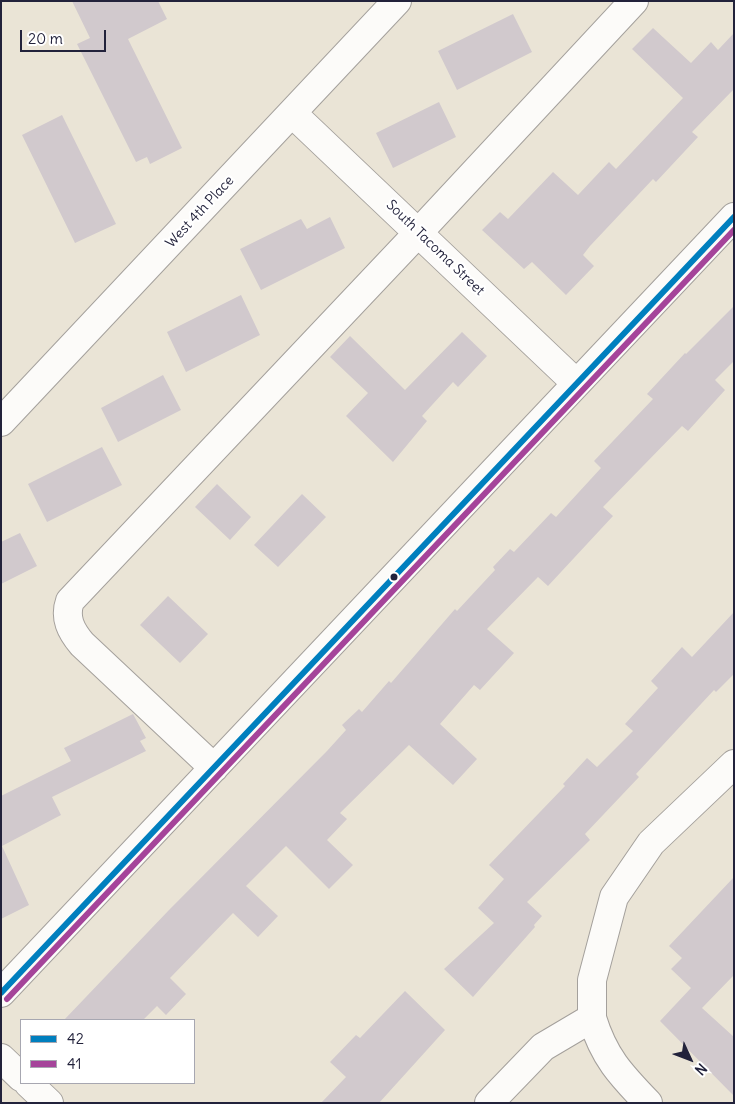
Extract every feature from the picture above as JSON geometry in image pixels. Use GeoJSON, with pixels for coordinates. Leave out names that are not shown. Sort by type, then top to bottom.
{"type":"FeatureCollection","features":[{"type":"Feature","properties":{"kind":"street","name":"West 4th Place"},"geometry":{"type":"LineString","coordinates":[[1,422],[398,1]]}},
{"type":"Feature","properties":{"kind":"street"},"geometry":{"type":"LineString","coordinates":[[214,768],[82,644],[73,633],[69,623],[66,611],[70,601],[418,233],[634,1]]}},
{"type":"Feature","properties":{"kind":"street","name":"South Tacoma Street"},"geometry":{"type":"LineString","coordinates":[[293,114],[576,383]]}},
{"type":"Feature","properties":{"kind":"street"},"geometry":{"type":"LineString","coordinates":[[1,992],[734,216]]}},
{"type":"Feature","properties":{"kind":"street"},"geometry":{"type":"LineString","coordinates":[[648,1103],[613,1063],[600,1044],[592,1018],[592,980],[614,897],[651,843],[734,764]]}},
{"type":"Feature","properties":{"kind":"street"},"geometry":{"type":"LineString","coordinates":[[489,1103],[543,1047],[592,1018]]}},
{"type":"Feature","properties":{"kind":"street"},"geometry":{"type":"LineString","coordinates":[[1,1058],[20,1076]]}},
{"type":"Feature","properties":{"kind":"street"},"geometry":{"type":"LineString","coordinates":[[29,1084],[49,1103]]}},
{"type":"Feature","properties":{"kind":"building"},"geometry":{"type":"Polygon","coordinates":[[[72,1],[158,1],[167,19],[128,39],[182,148],[150,164],[147,157],[136,162],[77,44],[90,38],[72,1]]]}},
{"type":"Feature","properties":{"kind":"building"},"geometry":{"type":"Polygon","coordinates":[[[513,14],[532,52],[457,90],[438,51],[513,14]]]}},
{"type":"Feature","properties":{"kind":"building"},"geometry":{"type":"Polygon","coordinates":[[[653,28],[691,63],[711,42],[718,50],[734,33],[734,89],[692,132],[698,137],[656,182],[653,179],[590,246],[583,255],[594,266],[566,295],[532,262],[524,269],[482,230],[500,212],[508,219],[553,172],[578,195],[609,162],[616,169],[683,98],[632,49],[653,28]]]}},
{"type":"Feature","properties":{"kind":"building"},"geometry":{"type":"Polygon","coordinates":[[[439,102],[456,137],[393,168],[376,133],[439,102]]]}},
{"type":"Feature","properties":{"kind":"building"},"geometry":{"type":"Polygon","coordinates":[[[62,115],[116,224],[75,243],[22,135],[62,115]]]}},
{"type":"Feature","properties":{"kind":"building"},"geometry":{"type":"Polygon","coordinates":[[[330,217],[345,248],[261,290],[240,249],[301,219],[307,229],[330,217]]]}},
{"type":"Feature","properties":{"kind":"building"},"geometry":{"type":"Polygon","coordinates":[[[241,295],[260,335],[186,372],[167,332],[241,295]]]}},
{"type":"Feature","properties":{"kind":"building"},"geometry":{"type":"Polygon","coordinates":[[[734,306],[734,361],[715,380],[725,390],[688,431],[682,426],[603,507],[613,516],[548,586],[538,577],[487,629],[514,653],[480,690],[474,685],[440,724],[477,759],[453,785],[409,745],[340,813],[347,819],[327,840],[353,865],[329,889],[286,846],[246,886],[278,916],[258,937],[233,913],[170,978],[186,994],[166,1015],[157,1006],[144,1019],[65,1019],[169,910],[327,751],[346,730],[342,725],[359,709],[362,712],[389,681],[391,683],[455,609],[457,611],[495,570],[493,567],[510,549],[514,552],[551,513],[556,517],[601,468],[594,461],[653,399],[647,394],[734,306]]]}},
{"type":"Feature","properties":{"kind":"building"},"geometry":{"type":"Polygon","coordinates":[[[462,332],[487,356],[458,387],[453,382],[422,416],[427,421],[393,462],[346,416],[368,393],[330,357],[350,336],[405,390],[462,332]]]}},
{"type":"Feature","properties":{"kind":"building"},"geometry":{"type":"Polygon","coordinates":[[[163,375],[181,410],[118,442],[101,408],[163,375]]]}},
{"type":"Feature","properties":{"kind":"building"},"geometry":{"type":"Polygon","coordinates":[[[102,447],[122,485],[47,522],[28,484],[102,447]]]}},
{"type":"Feature","properties":{"kind":"building"},"geometry":{"type":"Polygon","coordinates":[[[217,484],[251,517],[230,540],[195,507],[217,484]]]}},
{"type":"Feature","properties":{"kind":"building"},"geometry":{"type":"Polygon","coordinates":[[[302,494],[326,517],[278,567],[254,545],[302,494]]]}},
{"type":"Feature","properties":{"kind":"building"},"geometry":{"type":"Polygon","coordinates":[[[20,533],[37,566],[1,584],[1,542],[20,533]]]}},
{"type":"Feature","properties":{"kind":"building"},"geometry":{"type":"Polygon","coordinates":[[[168,596],[208,634],[180,663],[140,625],[168,596]]]}},
{"type":"Feature","properties":{"kind":"building"},"geometry":{"type":"Polygon","coordinates":[[[734,612],[734,674],[716,692],[714,690],[636,774],[639,777],[585,834],[590,840],[527,902],[542,916],[534,925],[535,927],[473,997],[444,969],[494,923],[478,908],[504,879],[489,865],[565,786],[563,784],[587,758],[597,767],[633,731],[625,724],[658,688],[651,681],[682,647],[692,657],[734,612]]]}},
{"type":"Feature","properties":{"kind":"building"},"geometry":{"type":"Polygon","coordinates":[[[133,714],[146,738],[140,741],[146,751],[52,797],[61,815],[2,846],[29,905],[1,919],[1,796],[71,761],[64,748],[133,714]]]}},
{"type":"Feature","properties":{"kind":"building"},"geometry":{"type":"Polygon","coordinates":[[[734,877],[734,975],[702,1008],[734,1037],[734,1096],[660,1021],[691,988],[671,969],[682,958],[669,946],[734,877]]]}},
{"type":"Feature","properties":{"kind":"building"},"geometry":{"type":"Polygon","coordinates":[[[405,991],[445,1030],[379,1103],[321,1103],[346,1077],[330,1062],[356,1035],[360,1038],[405,991]]]}},
{"type":"Feature","properties":{"kind":"transit line","name":"42"},"geometry":{"type":"LineString","coordinates":[[1,993],[734,217]]}},
{"type":"Feature","properties":{"kind":"transit line","name":"41"},"geometry":{"type":"LineString","coordinates":[[7,999],[734,230]]}}]}
